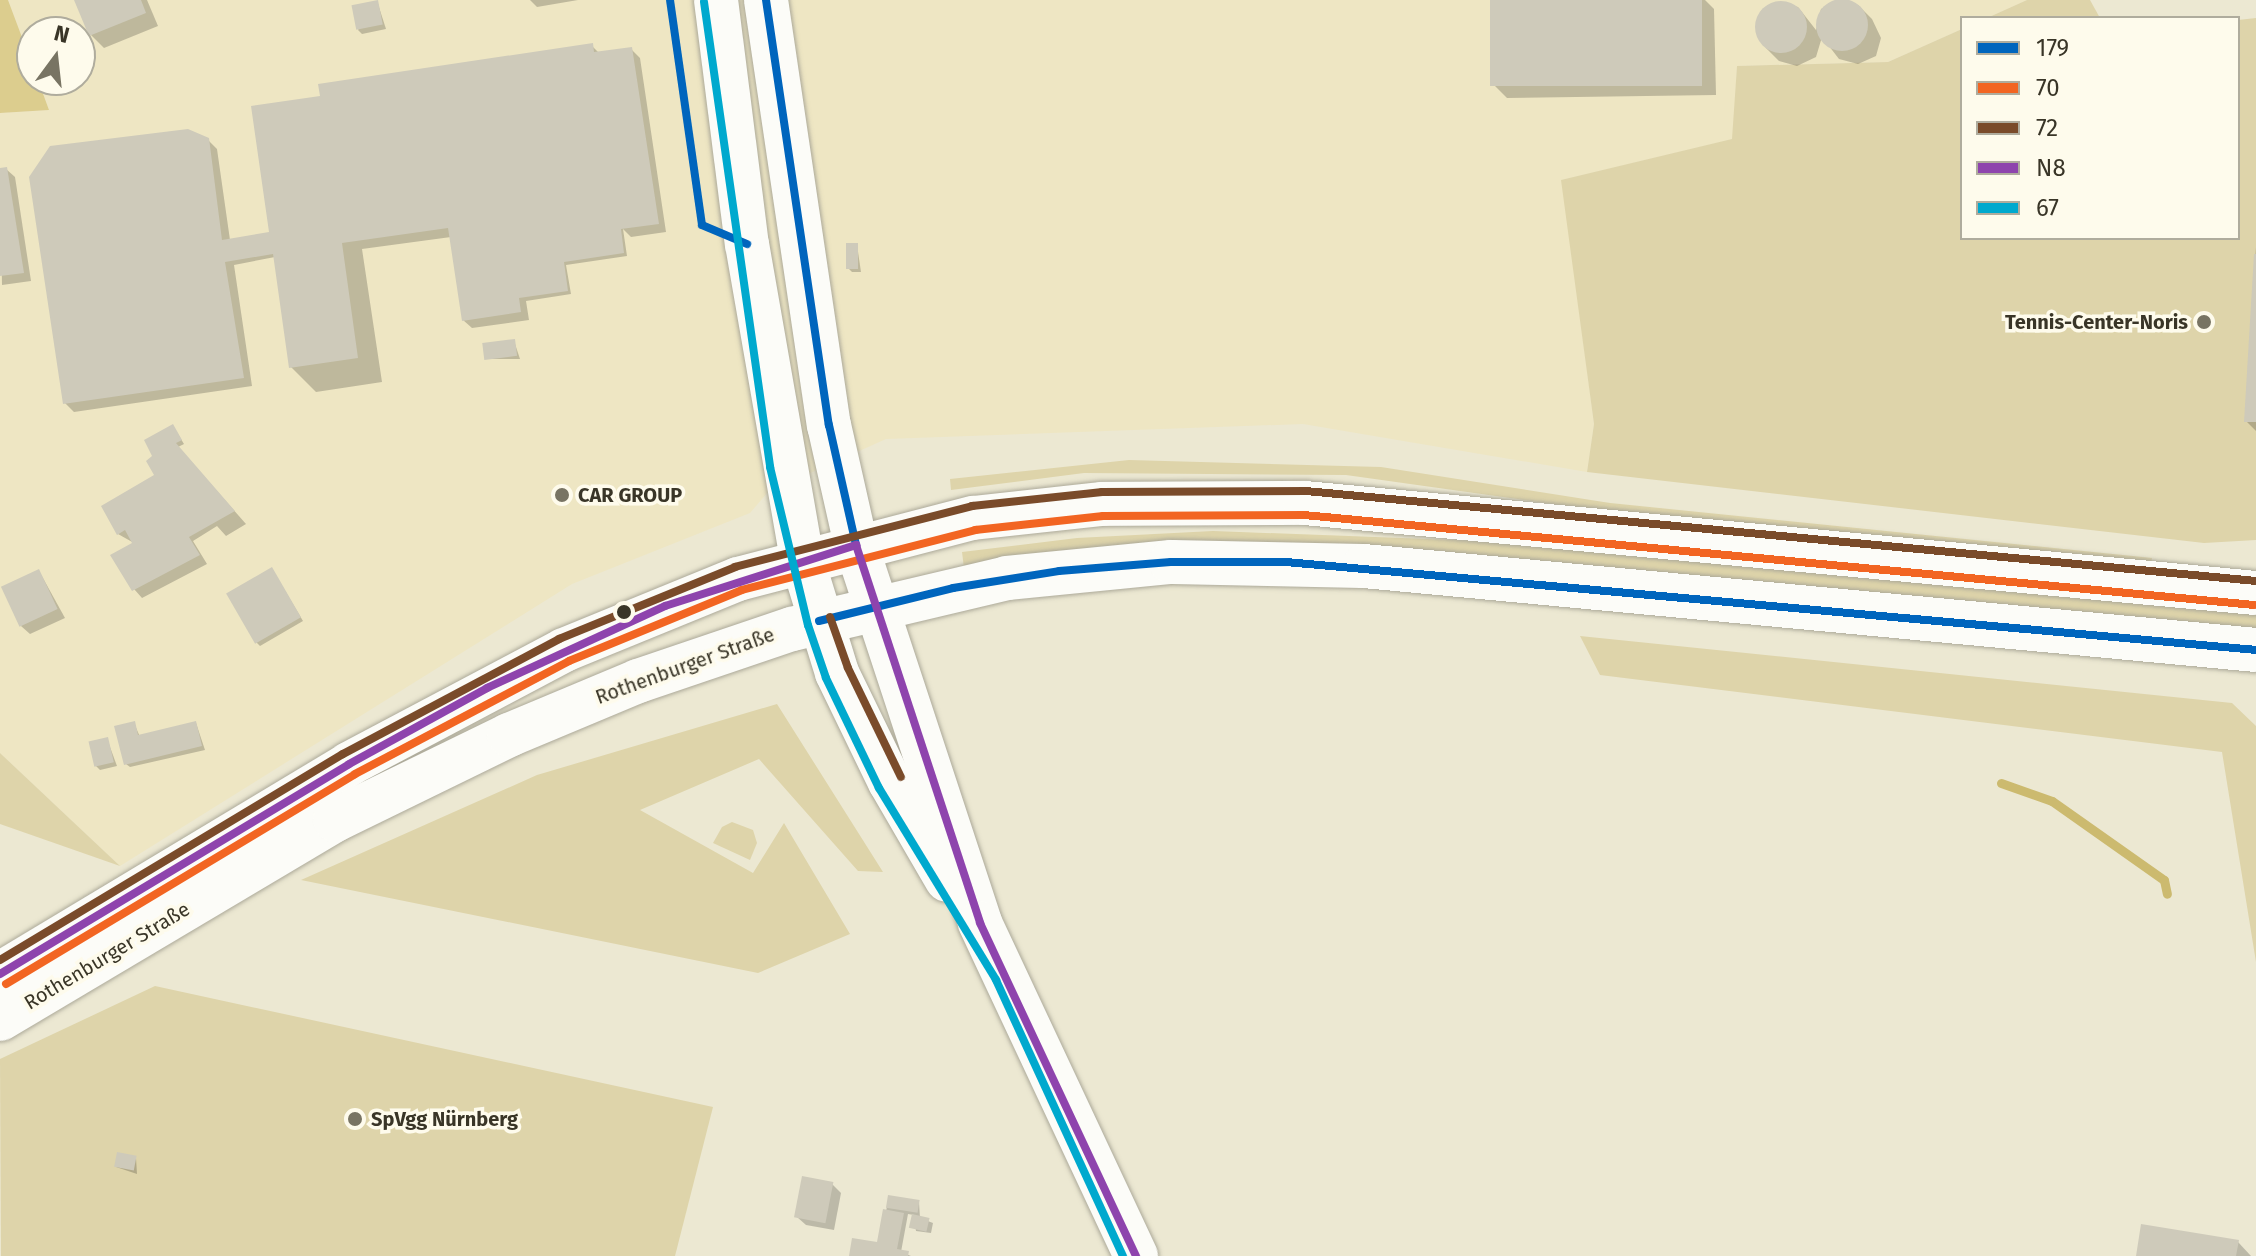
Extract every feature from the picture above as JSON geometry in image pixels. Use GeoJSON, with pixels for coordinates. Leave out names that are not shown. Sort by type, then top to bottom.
{"type":"FeatureCollection","features":[{"type":"Feature","properties":{"kind":"main road"},"geometry":{"type":"LineString","coordinates":[[716,0],[747,244],[802,559],[819,621],[837,673],[890,782],[937,867],[980,923]]}},
{"type":"Feature","properties":{"kind":"main road"},"geometry":{"type":"LineString","coordinates":[[766,0],[829,425],[856,545],[980,923],[1136,1256]]}},
{"type":"Feature","properties":{"kind":"main road","name":"Rothenburger Straße"},"geometry":{"type":"LineString","coordinates":[[0,974],[459,702],[655,611],[802,559],[973,518],[1057,507],[1271,501],[2256,593]]}},
{"type":"Feature","properties":{"kind":"main road","name":"Rothenburger Straße"},"geometry":{"type":"LineString","coordinates":[[0,1019],[269,857],[447,764],[615,690],[819,621],[979,583],[1094,567],[1324,563],[2256,650]]}},
{"type":"Feature","properties":{"kind":"shaded area"},"geometry":{"type":"Polygon","coordinates":[[[0,0],[8,0],[16,21],[16,96],[44,96],[49,110],[0,113],[0,0]]]}},
{"type":"Feature","properties":{"kind":"shaded area"},"geometry":{"type":"Polygon","coordinates":[[[8,0],[2027,0],[1991,16],[1960,16],[1960,30],[1888,62],[1737,66],[1733,139],[1562,180],[1594,424],[1587,472],[1303,424],[886,439],[768,492],[750,513],[572,584],[120,866],[0,753],[0,113],[49,110],[44,96],[96,96],[96,16],[16,16],[16,21],[8,0]]]}},
{"type":"Feature","properties":{"kind":"shaded area"},"geometry":{"type":"Polygon","coordinates":[[[2027,0],[2090,0],[2099,16],[1991,16],[2027,0]]]}},
{"type":"Feature","properties":{"kind":"shaded area"},"geometry":{"type":"Polygon","coordinates":[[[2256,18],[2256,540],[2204,543],[1587,472],[1594,424],[1561,180],[1732,139],[1737,66],[1888,62],[1960,30],[1960,240],[2240,240],[2240,20],[2256,18]]]}},
{"type":"Feature","properties":{"kind":"shaded area"},"geometry":{"type":"Polygon","coordinates":[[[1129,460],[1381,467],[1610,503],[2152,558],[2151,566],[1595,510],[1346,475],[1084,473],[951,490],[950,479],[1129,460]]]}},
{"type":"Feature","properties":{"kind":"shaded area"},"geometry":{"type":"Polygon","coordinates":[[[1213,531],[1535,543],[2256,610],[2256,634],[1501,561],[964,568],[962,552],[1077,538],[1213,531]]]}},
{"type":"Feature","properties":{"kind":"shaded area"},"geometry":{"type":"Polygon","coordinates":[[[1580,636],[2232,703],[2256,726],[2256,962],[2222,752],[1600,675],[1580,636]]]}},
{"type":"Feature","properties":{"kind":"shaded area"},"geometry":{"type":"Polygon","coordinates":[[[777,704],[883,872],[858,871],[759,759],[640,810],[753,873],[784,823],[850,934],[758,973],[301,880],[537,775],[777,704]]]}},
{"type":"Feature","properties":{"kind":"shaded area"},"geometry":{"type":"Polygon","coordinates":[[[0,753],[120,866],[0,824],[0,753]]]}},
{"type":"Feature","properties":{"kind":"shaded area"},"geometry":{"type":"Polygon","coordinates":[[[732,822],[753,830],[757,843],[750,860],[713,843],[722,827],[732,822]]]}},
{"type":"Feature","properties":{"kind":"shaded area","name":"SpVgg Nürnberg"},"geometry":{"type":"Polygon","coordinates":[[[155,986],[713,1107],[675,1256],[1,1256],[0,1059],[155,986]]]}},
{"type":"Feature","properties":{"kind":"building"},"geometry":{"type":"Polygon","coordinates":[[[1842,-1],[1860,7],[1868,25],[1860,43],[1842,51],[1824,43],[1816,25],[1824,7],[1842,-1]]]}},
{"type":"Feature","properties":{"kind":"building"},"geometry":{"type":"Polygon","coordinates":[[[74,0],[141,0],[146,13],[96,33],[96,16],[81,16],[74,0]]]}},
{"type":"Feature","properties":{"kind":"building"},"geometry":{"type":"Polygon","coordinates":[[[378,0],[383,25],[356,30],[351,5],[378,0]]]}},
{"type":"Feature","properties":{"kind":"building"},"geometry":{"type":"Polygon","coordinates":[[[1490,0],[1702,0],[1702,86],[1490,86],[1490,0]]]}},
{"type":"Feature","properties":{"kind":"building"},"geometry":{"type":"Polygon","coordinates":[[[1781,1],[1799,9],[1807,27],[1799,45],[1781,53],[1763,45],[1755,27],[1763,9],[1781,1]]]}},
{"type":"Feature","properties":{"kind":"building"},"geometry":{"type":"Polygon","coordinates":[[[593,43],[594,52],[632,47],[659,224],[621,229],[624,253],[564,262],[568,291],[519,298],[521,312],[462,321],[448,228],[342,243],[358,358],[289,368],[273,254],[225,262],[244,378],[63,404],[29,177],[50,146],[188,129],[209,138],[222,240],[269,232],[251,106],[320,96],[318,84],[593,43]]]}},
{"type":"Feature","properties":{"kind":"building"},"geometry":{"type":"Polygon","coordinates":[[[7,167],[24,273],[0,276],[0,168],[7,167]]]}},
{"type":"Feature","properties":{"kind":"building"},"geometry":{"type":"Polygon","coordinates":[[[846,243],[858,243],[858,269],[846,269],[846,243]]]}},
{"type":"Feature","properties":{"kind":"building"},"geometry":{"type":"Polygon","coordinates":[[[2254,254],[2256,422],[2244,422],[2254,254]]]}},
{"type":"Feature","properties":{"kind":"building"},"geometry":{"type":"Polygon","coordinates":[[[515,339],[517,356],[484,360],[482,343],[515,339]]]}},
{"type":"Feature","properties":{"kind":"building"},"geometry":{"type":"Polygon","coordinates":[[[173,424],[182,440],[176,443],[235,511],[189,537],[200,555],[132,591],[110,555],[132,543],[125,530],[117,535],[101,506],[154,475],[146,461],[152,456],[144,440],[173,424]]]}},
{"type":"Feature","properties":{"kind":"building"},"geometry":{"type":"Polygon","coordinates":[[[272,567],[301,617],[255,644],[226,594],[272,567]]]}},
{"type":"Feature","properties":{"kind":"building"},"geometry":{"type":"Polygon","coordinates":[[[39,569],[58,609],[20,627],[1,587],[39,569]]]}},
{"type":"Feature","properties":{"kind":"building"},"geometry":{"type":"Polygon","coordinates":[[[135,721],[138,735],[196,721],[202,746],[124,765],[114,726],[135,721]]]}},
{"type":"Feature","properties":{"kind":"building"},"geometry":{"type":"Polygon","coordinates":[[[108,737],[114,762],[94,767],[89,741],[108,737]]]}},
{"type":"Feature","properties":{"kind":"building"},"geometry":{"type":"Polygon","coordinates":[[[117,1152],[137,1156],[134,1171],[114,1167],[117,1152]]]}},
{"type":"Feature","properties":{"kind":"building"},"geometry":{"type":"Polygon","coordinates":[[[802,1176],[833,1182],[825,1223],[794,1217],[802,1176]]]}},
{"type":"Feature","properties":{"kind":"building"},"geometry":{"type":"Polygon","coordinates":[[[888,1195],[920,1200],[918,1213],[886,1208],[888,1195]]]}},
{"type":"Feature","properties":{"kind":"building"},"geometry":{"type":"Polygon","coordinates":[[[883,1209],[904,1213],[897,1249],[909,1251],[908,1256],[849,1256],[852,1238],[877,1242],[883,1209]]]}},
{"type":"Feature","properties":{"kind":"building"},"geometry":{"type":"Polygon","coordinates":[[[912,1214],[930,1218],[926,1232],[909,1228],[912,1214]]]}},
{"type":"Feature","properties":{"kind":"building"},"geometry":{"type":"Polygon","coordinates":[[[2141,1224],[2239,1240],[2236,1256],[2136,1256],[2141,1224]]]}},
{"type":"Feature","properties":{"kind":"waterway"},"geometry":{"type":"LineString","coordinates":[[2001,783],[2052,801],[2164,880],[2167,894]]}},
{"type":"Feature","properties":{"kind":"transit line","name":"179"},"geometry":{"type":"LineString","coordinates":[[670,0],[702,225],[747,244]]}},
{"type":"Feature","properties":{"kind":"transit line","name":"179"},"geometry":{"type":"LineString","coordinates":[[766,0],[829,425],[856,545]]}},
{"type":"Feature","properties":{"kind":"transit line","name":"67"},"geometry":{"type":"LineString","coordinates":[[704,2],[770,467],[808,625],[826,678],[879,788],[996,980],[1123,1256]]}},
{"type":"Feature","properties":{"kind":"transit line","name":"72"},"geometry":{"type":"LineString","coordinates":[[0,960],[343,754],[559,639],[735,567],[972,506],[1102,492],[1306,491],[2256,581]]}},
{"type":"Feature","properties":{"kind":"transit line","name":"70"},"geometry":{"type":"LineString","coordinates":[[6,984],[355,774],[569,661],[742,590],[975,530],[1103,516],[1304,515],[2255,605]]}},
{"type":"Feature","properties":{"kind":"transit line","name":"N8"},"geometry":{"type":"LineString","coordinates":[[0,974],[349,764],[487,688],[665,606],[856,545],[980,923],[1136,1256]]}},
{"type":"Feature","properties":{"kind":"transit line","name":"179"},"geometry":{"type":"LineString","coordinates":[[819,621],[953,588],[1059,571],[1171,562],[1286,562],[2256,650]]}},
{"type":"Feature","properties":{"kind":"transit line","name":"72"},"geometry":{"type":"LineString","coordinates":[[830,617],[848,668],[901,777]]}},
{"type":"Feature","properties":{"kind":"place","name":"Tennis-Center-Noris"},"geometry":{"type":"Point","coordinates":[2204,322]}},
{"type":"Feature","properties":{"kind":"place","name":"CAR GROUP"},"geometry":{"type":"Point","coordinates":[562,495]}},
{"type":"Feature","properties":{"kind":"place","name":"SpVgg Nürnberg"},"geometry":{"type":"Point","coordinates":[355,1119]}}]}
